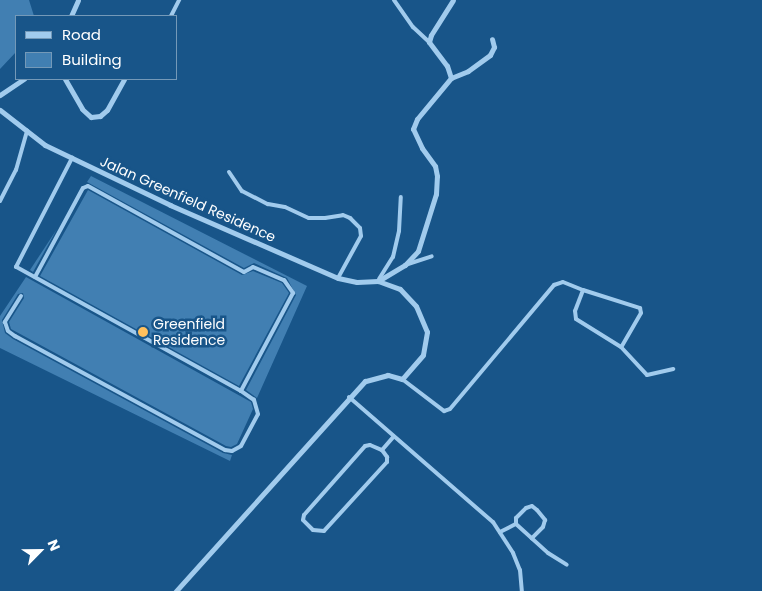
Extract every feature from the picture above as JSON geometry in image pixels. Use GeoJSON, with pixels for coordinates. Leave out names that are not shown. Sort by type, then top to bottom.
{"type":"FeatureCollection","features":[{"type":"Feature","properties":{"kind":"street"},"geometry":{"type":"LineString","coordinates":[[71,15],[78,0]]}},
{"type":"Feature","properties":{"kind":"street"},"geometry":{"type":"LineString","coordinates":[[451,78],[447,66],[430,42],[431,35],[453,0]]}},
{"type":"Feature","properties":{"kind":"street"},"geometry":{"type":"LineString","coordinates":[[378,281],[405,265],[418,251],[436,194],[437,176],[435,166],[422,148],[413,129],[424,109],[451,78],[468,71],[490,55],[494,47],[492,39]]}},
{"type":"Feature","properties":{"kind":"street"},"geometry":{"type":"LineString","coordinates":[[0,95],[22,80]]}},
{"type":"Feature","properties":{"kind":"street"},"geometry":{"type":"LineString","coordinates":[[66,80],[82,109],[92,117],[100,116],[107,110],[123,80]]}},
{"type":"Feature","properties":{"kind":"street","name":"Jalan Greenfield Residence"},"geometry":{"type":"LineString","coordinates":[[0,110],[45,145],[170,204],[338,278],[357,282],[378,281]]}},
{"type":"Feature","properties":{"kind":"street"},"geometry":{"type":"LineString","coordinates":[[176,591],[365,381],[388,374],[402,379],[423,355],[427,332],[416,306],[400,289],[378,281]]}},
{"type":"Feature","properties":{"kind":"lane"},"geometry":{"type":"LineString","coordinates":[[172,15],[179,0]]}},
{"type":"Feature","properties":{"kind":"lane"},"geometry":{"type":"LineString","coordinates":[[394,0],[413,28],[430,42]]}},
{"type":"Feature","properties":{"kind":"lane"},"geometry":{"type":"LineString","coordinates":[[0,201],[16,170],[27,131]]}},
{"type":"Feature","properties":{"kind":"lane"},"geometry":{"type":"LineString","coordinates":[[21,296],[6,322],[8,331],[15,336],[225,450],[232,451],[241,446],[258,414],[254,400],[241,391],[16,267],[72,158]]}},
{"type":"Feature","properties":{"kind":"lane"},"geometry":{"type":"LineString","coordinates":[[229,172],[242,191],[268,204],[285,207],[309,218],[343,215],[350,218],[360,228],[362,236],[338,278]]}},
{"type":"Feature","properties":{"kind":"lane"},"geometry":{"type":"LineString","coordinates":[[35,277],[83,188],[88,186],[244,272],[253,268],[284,280],[293,293],[241,391]]}},
{"type":"Feature","properties":{"kind":"lane"},"geometry":{"type":"LineString","coordinates":[[378,281],[393,257],[399,231],[402,197]]}},
{"type":"Feature","properties":{"kind":"lane"},"geometry":{"type":"LineString","coordinates":[[405,265],[432,256]]}},
{"type":"Feature","properties":{"kind":"lane"},"geometry":{"type":"LineString","coordinates":[[402,379],[447,411],[554,285],[563,282],[582,290],[640,308],[641,313],[621,347]]}},
{"type":"Feature","properties":{"kind":"lane"},"geometry":{"type":"LineString","coordinates":[[582,290],[575,312],[576,319],[621,347],[647,374],[673,369]]}},
{"type":"Feature","properties":{"kind":"lane"},"geometry":{"type":"LineString","coordinates":[[349,397],[484,513],[500,532],[520,570],[522,591]]}},
{"type":"Feature","properties":{"kind":"lane"},"geometry":{"type":"LineString","coordinates":[[382,450],[394,436]]}},
{"type":"Feature","properties":{"kind":"lane"},"geometry":{"type":"LineString","coordinates":[[365,446],[382,450],[387,457],[387,462],[324,531],[313,530],[307,525],[304,516],[365,446]]}},
{"type":"Feature","properties":{"kind":"lane"},"geometry":{"type":"LineString","coordinates":[[532,538],[543,527],[545,520],[532,506],[526,508],[516,518],[516,524],[548,553],[566,565]]}},
{"type":"Feature","properties":{"kind":"lane"},"geometry":{"type":"LineString","coordinates":[[500,532],[516,524]]}},
{"type":"Feature","properties":{"kind":"building"},"geometry":{"type":"Polygon","coordinates":[[[0,0],[29,0],[34,15],[15,15],[15,53],[0,69],[0,0]]]}},
{"type":"Feature","properties":{"kind":"building"},"geometry":{"type":"Polygon","coordinates":[[[91,176],[307,286],[257,398],[246,390],[296,295],[287,278],[254,263],[244,268],[87,182],[91,176]]]}},
{"type":"Feature","properties":{"kind":"building"},"geometry":{"type":"Polygon","coordinates":[[[88,190],[242,275],[253,271],[282,283],[289,293],[239,386],[40,276],[88,190]]]}},
{"type":"Feature","properties":{"kind":"building"},"geometry":{"type":"Polygon","coordinates":[[[57,229],[33,272],[30,270],[57,229]]]}},
{"type":"Feature","properties":{"kind":"building"},"geometry":{"type":"Polygon","coordinates":[[[26,277],[251,402],[253,409],[237,444],[231,447],[226,446],[11,329],[9,322],[24,298],[23,293],[18,294],[2,320],[5,333],[13,339],[223,453],[232,455],[230,461],[0,348],[0,316],[26,277]]]}},
{"type":"Feature","properties":{"kind":"place","name":"Greenfield Residence"},"geometry":{"type":"Point","coordinates":[143,332]}}]}
